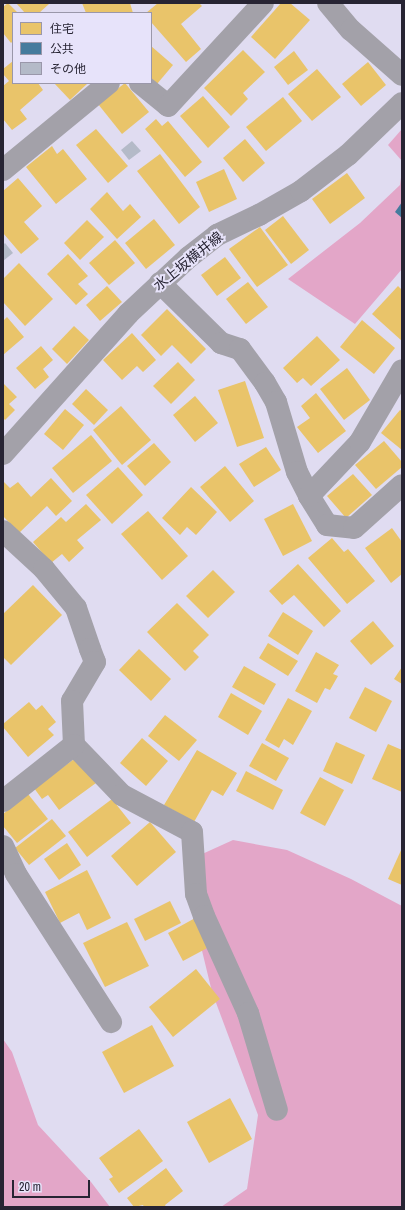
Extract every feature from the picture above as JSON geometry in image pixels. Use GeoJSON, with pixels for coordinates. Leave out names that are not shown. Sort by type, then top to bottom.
{"type":"FeatureCollection","features":[{"type":"Feature","properties":{"kind":"street"},"geometry":{"type":"LineString","coordinates":[[141,84],[168,106],[263,3]]}},
{"type":"Feature","properties":{"kind":"street"},"geometry":{"type":"LineString","coordinates":[[328,3],[351,30],[402,75]]}},
{"type":"Feature","properties":{"kind":"street"},"geometry":{"type":"LineString","coordinates":[[3,170],[108,84]]}},
{"type":"Feature","properties":{"kind":"street","name":"水上坂横井線"},"geometry":{"type":"LineString","coordinates":[[3,454],[118,326],[160,283],[217,235],[259,215],[301,191],[348,155],[402,103]]}},
{"type":"Feature","properties":{"kind":"street"},"geometry":{"type":"LineString","coordinates":[[160,283],[221,343],[240,349],[265,383],[276,402],[297,472],[308,496],[327,524],[354,528],[402,484]]}},
{"type":"Feature","properties":{"kind":"street"},"geometry":{"type":"LineString","coordinates":[[308,496],[360,442],[402,370]]}},
{"type":"Feature","properties":{"kind":"street"},"geometry":{"type":"LineString","coordinates":[[3,532],[44,569],[76,608],[95,662],[72,701],[74,745],[122,795],[192,832],[196,894],[204,916],[248,1013],[278,1110]]}},
{"type":"Feature","properties":{"kind":"street"},"geometry":{"type":"LineString","coordinates":[[3,801],[74,745]]}},
{"type":"Feature","properties":{"kind":"street"},"geometry":{"type":"LineString","coordinates":[[3,846],[16,874],[111,1022]]}},
{"type":"Feature","properties":{"kind":"shaded area"},"geometry":{"type":"Polygon","coordinates":[[[402,129],[402,161],[388,145],[402,129]]]}},
{"type":"Feature","properties":{"kind":"shaded area"},"geometry":{"type":"Polygon","coordinates":[[[402,170],[402,269],[355,324],[288,279],[360,223],[400,185],[402,170]]]}},
{"type":"Feature","properties":{"kind":"shaded area"},"geometry":{"type":"Polygon","coordinates":[[[233,840],[287,850],[351,879],[402,906],[402,1207],[221,1207],[247,1189],[258,1115],[212,992],[190,901],[200,855],[233,840]]]}},
{"type":"Feature","properties":{"kind":"shaded area"},"geometry":{"type":"Polygon","coordinates":[[[3,1039],[12,1052],[38,1125],[91,1182],[110,1207],[3,1207],[3,1039]]]}},
{"type":"Feature","properties":{"kind":"building: 住宅"},"geometry":{"type":"Polygon","coordinates":[[[8,3],[17,12],[12,12],[11,43],[3,33],[3,7],[8,3]]]}},
{"type":"Feature","properties":{"kind":"building: 住宅"},"geometry":{"type":"Polygon","coordinates":[[[16,3],[49,4],[40,12],[24,12],[16,3]]]}},
{"type":"Feature","properties":{"kind":"building: 住宅"},"geometry":{"type":"Polygon","coordinates":[[[82,3],[130,3],[133,12],[86,12],[82,3]]]}},
{"type":"Feature","properties":{"kind":"building: 住宅"},"geometry":{"type":"Polygon","coordinates":[[[158,3],[199,3],[202,6],[181,24],[201,49],[186,62],[152,23],[152,12],[147,12],[158,3]]]}},
{"type":"Feature","properties":{"kind":"building: 住宅"},"geometry":{"type":"Polygon","coordinates":[[[281,3],[290,3],[310,20],[275,59],[251,37],[281,3]]]}},
{"type":"Feature","properties":{"kind":"building: 住宅"},"geometry":{"type":"Polygon","coordinates":[[[152,47],[173,65],[157,84],[152,79],[152,47]]]}},
{"type":"Feature","properties":{"kind":"building: 住宅"},"geometry":{"type":"Polygon","coordinates":[[[243,50],[265,72],[243,93],[248,99],[231,116],[204,88],[243,50]]]}},
{"type":"Feature","properties":{"kind":"building: 住宅"},"geometry":{"type":"Polygon","coordinates":[[[294,51],[308,70],[288,85],[274,67],[294,51]]]}},
{"type":"Feature","properties":{"kind":"building: 住宅"},"geometry":{"type":"Polygon","coordinates":[[[12,62],[12,84],[39,84],[43,90],[20,110],[27,119],[12,130],[3,119],[3,86],[9,81],[3,74],[3,69],[12,62]]]}},
{"type":"Feature","properties":{"kind":"building: 住宅"},"geometry":{"type":"Polygon","coordinates":[[[368,62],[386,85],[361,106],[342,84],[368,62]]]}},
{"type":"Feature","properties":{"kind":"building: 住宅"},"geometry":{"type":"Polygon","coordinates":[[[317,69],[341,97],[312,121],[288,94],[317,69]]]}},
{"type":"Feature","properties":{"kind":"building: 住宅"},"geometry":{"type":"Polygon","coordinates":[[[55,84],[87,84],[70,100],[55,84]]]}},
{"type":"Feature","properties":{"kind":"building: 住宅"},"geometry":{"type":"Polygon","coordinates":[[[124,84],[126,84],[149,112],[122,134],[98,104],[124,84]]]}},
{"type":"Feature","properties":{"kind":"building: 住宅"},"geometry":{"type":"Polygon","coordinates":[[[203,96],[230,127],[208,148],[180,116],[203,96]]]}},
{"type":"Feature","properties":{"kind":"building: 住宅"},"geometry":{"type":"Polygon","coordinates":[[[283,97],[302,121],[266,151],[246,127],[283,97]]]}},
{"type":"Feature","properties":{"kind":"building: 住宅"},"geometry":{"type":"Polygon","coordinates":[[[156,119],[162,126],[168,121],[202,162],[185,177],[145,129],[156,119]]]}},
{"type":"Feature","properties":{"kind":"building: 住宅"},"geometry":{"type":"Polygon","coordinates":[[[96,129],[128,166],[108,183],[76,145],[96,129]]]}},
{"type":"Feature","properties":{"kind":"building: 住宅"},"geometry":{"type":"Polygon","coordinates":[[[245,139],[265,163],[243,182],[223,158],[245,139]]]}},
{"type":"Feature","properties":{"kind":"building: 住宅"},"geometry":{"type":"Polygon","coordinates":[[[52,146],[57,154],[63,149],[87,179],[56,204],[26,167],[52,146]]]}},
{"type":"Feature","properties":{"kind":"building: 住宅"},"geometry":{"type":"Polygon","coordinates":[[[160,154],[200,207],[179,224],[137,171],[160,154]]]}},
{"type":"Feature","properties":{"kind":"building: 住宅"},"geometry":{"type":"Polygon","coordinates":[[[224,169],[237,199],[209,212],[196,182],[224,169]]]}},
{"type":"Feature","properties":{"kind":"building: 住宅"},"geometry":{"type":"Polygon","coordinates":[[[347,173],[365,198],[330,224],[312,199],[347,173]]]}},
{"type":"Feature","properties":{"kind":"building: 住宅"},"geometry":{"type":"Polygon","coordinates":[[[18,178],[42,206],[24,222],[39,239],[21,254],[3,233],[3,191],[18,178]]]}},
{"type":"Feature","properties":{"kind":"building: 住宅"},"geometry":{"type":"Polygon","coordinates":[[[107,192],[123,211],[130,204],[141,217],[117,239],[90,209],[107,192]]]}},
{"type":"Feature","properties":{"kind":"building: 住宅"},"geometry":{"type":"Polygon","coordinates":[[[283,216],[309,250],[291,264],[265,230],[283,216]]]}},
{"type":"Feature","properties":{"kind":"building: 住宅"},"geometry":{"type":"Polygon","coordinates":[[[154,219],[175,245],[146,269],[125,243],[154,219]]]}},
{"type":"Feature","properties":{"kind":"building: 住宅"},"geometry":{"type":"Polygon","coordinates":[[[87,220],[104,237],[80,260],[64,243],[87,220]]]}},
{"type":"Feature","properties":{"kind":"building: 住宅"},"geometry":{"type":"Polygon","coordinates":[[[260,227],[288,265],[257,287],[229,249],[260,227]]]}},
{"type":"Feature","properties":{"kind":"building: 住宅"},"geometry":{"type":"Polygon","coordinates":[[[115,240],[135,263],[109,285],[89,263],[115,240]]]}},
{"type":"Feature","properties":{"kind":"building: 住宅"},"geometry":{"type":"Polygon","coordinates":[[[68,254],[88,276],[78,284],[88,294],[76,305],[47,274],[68,254]]]}},
{"type":"Feature","properties":{"kind":"building: 住宅"},"geometry":{"type":"Polygon","coordinates":[[[225,257],[241,278],[217,296],[201,275],[225,257]]]}},
{"type":"Feature","properties":{"kind":"building: 住宅"},"geometry":{"type":"Polygon","coordinates":[[[19,263],[53,299],[25,326],[3,302],[3,279],[19,263]]]}},
{"type":"Feature","properties":{"kind":"building: 住宅"},"geometry":{"type":"Polygon","coordinates":[[[248,282],[268,307],[246,324],[226,299],[248,282]]]}},
{"type":"Feature","properties":{"kind":"building: 住宅"},"geometry":{"type":"Polygon","coordinates":[[[107,286],[122,302],[100,321],[86,305],[107,286]]]}},
{"type":"Feature","properties":{"kind":"building: 住宅"},"geometry":{"type":"Polygon","coordinates":[[[398,286],[402,290],[402,341],[372,314],[398,286]]]}},
{"type":"Feature","properties":{"kind":"building: 住宅"},"geometry":{"type":"Polygon","coordinates":[[[167,309],[206,349],[191,364],[172,345],[161,356],[141,335],[167,309]]]}},
{"type":"Feature","properties":{"kind":"building: 住宅"},"geometry":{"type":"Polygon","coordinates":[[[7,317],[24,337],[3,355],[3,321],[7,317]]]}},
{"type":"Feature","properties":{"kind":"building: 住宅"},"geometry":{"type":"Polygon","coordinates":[[[362,320],[395,348],[374,374],[340,347],[362,320]]]}},
{"type":"Feature","properties":{"kind":"building: 住宅"},"geometry":{"type":"Polygon","coordinates":[[[74,326],[89,340],[67,364],[52,349],[74,326]]]}},
{"type":"Feature","properties":{"kind":"building: 住宅"},"geometry":{"type":"Polygon","coordinates":[[[132,333],[156,360],[143,372],[137,366],[122,380],[103,360],[132,333]]]}},
{"type":"Feature","properties":{"kind":"building: 住宅"},"geometry":{"type":"Polygon","coordinates":[[[317,336],[340,360],[311,386],[303,378],[297,383],[283,368],[317,336]]]}},
{"type":"Feature","properties":{"kind":"building: 住宅"},"geometry":{"type":"Polygon","coordinates":[[[41,346],[53,360],[43,369],[49,377],[35,389],[16,368],[41,346]]]}},
{"type":"Feature","properties":{"kind":"building: 住宅"},"geometry":{"type":"Polygon","coordinates":[[[178,362],[195,380],[171,404],[153,386],[178,362]]]}},
{"type":"Feature","properties":{"kind":"building: 住宅"},"geometry":{"type":"Polygon","coordinates":[[[347,368],[370,400],[344,420],[320,389],[347,368]]]}},
{"type":"Feature","properties":{"kind":"building: 住宅"},"geometry":{"type":"Polygon","coordinates":[[[245,381],[264,438],[237,447],[218,390],[245,381]]]}},
{"type":"Feature","properties":{"kind":"building: 住宅"},"geometry":{"type":"Polygon","coordinates":[[[3,383],[17,397],[9,404],[15,410],[5,420],[3,418],[3,383]]]}},
{"type":"Feature","properties":{"kind":"building: 住宅"},"geometry":{"type":"Polygon","coordinates":[[[86,389],[108,410],[94,425],[72,404],[86,389]]]}},
{"type":"Feature","properties":{"kind":"building: 住宅"},"geometry":{"type":"Polygon","coordinates":[[[316,393],[346,431],[318,453],[297,427],[310,418],[301,406],[316,393]]]}},
{"type":"Feature","properties":{"kind":"building: 住宅"},"geometry":{"type":"Polygon","coordinates":[[[195,396],[218,423],[195,442],[173,415],[195,396]]]}},
{"type":"Feature","properties":{"kind":"building: 住宅"},"geometry":{"type":"Polygon","coordinates":[[[121,406],[151,440],[122,465],[93,430],[121,406]]]}},
{"type":"Feature","properties":{"kind":"building: 住宅"},"geometry":{"type":"Polygon","coordinates":[[[65,409],[84,425],[63,450],[44,434],[65,409]]]}},
{"type":"Feature","properties":{"kind":"building: 住宅"},"geometry":{"type":"Polygon","coordinates":[[[400,410],[402,411],[402,450],[381,433],[400,410]]]}},
{"type":"Feature","properties":{"kind":"building: 住宅"},"geometry":{"type":"Polygon","coordinates":[[[91,435],[112,461],[73,493],[52,468],[91,435]]]}},
{"type":"Feature","properties":{"kind":"building: 住宅"},"geometry":{"type":"Polygon","coordinates":[[[384,441],[402,462],[402,467],[376,489],[355,465],[384,441]]]}},
{"type":"Feature","properties":{"kind":"building: 住宅"},"geometry":{"type":"Polygon","coordinates":[[[154,443],[171,462],[145,486],[127,466],[154,443]]]}},
{"type":"Feature","properties":{"kind":"building: 住宅"},"geometry":{"type":"Polygon","coordinates":[[[266,447],[281,470],[254,487],[239,464],[266,447]]]}},
{"type":"Feature","properties":{"kind":"building: 住宅"},"geometry":{"type":"Polygon","coordinates":[[[225,466],[254,501],[230,522],[200,487],[225,466]]]}},
{"type":"Feature","properties":{"kind":"building: 住宅"},"geometry":{"type":"Polygon","coordinates":[[[118,467],[143,495],[112,524],[86,495],[118,467]]]}},
{"type":"Feature","properties":{"kind":"building: 住宅"},"geometry":{"type":"Polygon","coordinates":[[[353,474],[372,495],[346,518],[327,496],[353,474]]]}},
{"type":"Feature","properties":{"kind":"building: 住宅"},"geometry":{"type":"Polygon","coordinates":[[[51,478],[72,501],[56,516],[47,506],[19,533],[3,516],[3,481],[10,488],[18,482],[31,497],[51,478]]]}},
{"type":"Feature","properties":{"kind":"building: 住宅"},"geometry":{"type":"Polygon","coordinates":[[[191,487],[217,512],[196,535],[187,527],[180,535],[162,518],[191,487]]]}},
{"type":"Feature","properties":{"kind":"building: 住宅"},"geometry":{"type":"Polygon","coordinates":[[[86,504],[101,520],[77,540],[84,548],[69,562],[62,554],[51,563],[33,542],[61,517],[66,522],[86,504]]]}},
{"type":"Feature","properties":{"kind":"building: 住宅"},"geometry":{"type":"Polygon","coordinates":[[[293,504],[312,541],[283,556],[264,519],[293,504]]]}},
{"type":"Feature","properties":{"kind":"building: 住宅"},"geometry":{"type":"Polygon","coordinates":[[[148,511],[188,556],[162,580],[121,534],[148,511]]]}},
{"type":"Feature","properties":{"kind":"building: 住宅"},"geometry":{"type":"Polygon","coordinates":[[[392,528],[402,542],[402,574],[391,583],[365,548],[392,528]]]}},
{"type":"Feature","properties":{"kind":"building: 住宅"},"geometry":{"type":"Polygon","coordinates":[[[332,538],[344,552],[348,549],[375,581],[347,604],[308,558],[332,538]]]}},
{"type":"Feature","properties":{"kind":"building: 住宅"},"geometry":{"type":"Polygon","coordinates":[[[298,564],[341,611],[324,627],[294,595],[282,605],[269,591],[298,564]]]}},
{"type":"Feature","properties":{"kind":"building: 住宅"},"geometry":{"type":"Polygon","coordinates":[[[213,570],[235,592],[208,618],[186,596],[213,570]]]}},
{"type":"Feature","properties":{"kind":"building: 住宅"},"geometry":{"type":"Polygon","coordinates":[[[33,585],[62,615],[11,665],[3,657],[3,614],[33,585]]]}},
{"type":"Feature","properties":{"kind":"building: 住宅"},"geometry":{"type":"Polygon","coordinates":[[[177,603],[209,635],[193,651],[199,657],[185,671],[147,632],[177,603]]]}},
{"type":"Feature","properties":{"kind":"building: 住宅"},"geometry":{"type":"Polygon","coordinates":[[[283,612],[313,631],[298,655],[268,636],[283,612]]]}},
{"type":"Feature","properties":{"kind":"building: 住宅"},"geometry":{"type":"Polygon","coordinates":[[[373,621],[394,646],[371,665],[350,641],[373,621]]]}},
{"type":"Feature","properties":{"kind":"building: 住宅"},"geometry":{"type":"Polygon","coordinates":[[[268,643],[298,661],[288,676],[259,658],[268,643]]]}},
{"type":"Feature","properties":{"kind":"building: 住宅"},"geometry":{"type":"Polygon","coordinates":[[[139,649],[171,679],[151,701],[119,670],[139,649]]]}},
{"type":"Feature","properties":{"kind":"building: 住宅"},"geometry":{"type":"Polygon","coordinates":[[[316,652],[339,665],[333,674],[338,676],[330,690],[325,688],[317,703],[295,691],[316,652]]]}},
{"type":"Feature","properties":{"kind":"building: 住宅"},"geometry":{"type":"Polygon","coordinates":[[[244,666],[276,684],[264,705],[232,687],[244,666]]]}},
{"type":"Feature","properties":{"kind":"building: 住宅"},"geometry":{"type":"Polygon","coordinates":[[[402,667],[402,684],[394,679],[402,667]]]}},
{"type":"Feature","properties":{"kind":"building: 住宅"},"geometry":{"type":"Polygon","coordinates":[[[365,687],[392,701],[376,732],[349,718],[365,687]]]}},
{"type":"Feature","properties":{"kind":"building: 住宅"},"geometry":{"type":"Polygon","coordinates":[[[231,693],[262,711],[248,735],[218,717],[231,693]]]}},
{"type":"Feature","properties":{"kind":"building: 住宅"},"geometry":{"type":"Polygon","coordinates":[[[288,698],[312,711],[293,745],[284,739],[279,748],[265,740],[288,698]]]}},
{"type":"Feature","properties":{"kind":"building: 住宅"},"geometry":{"type":"Polygon","coordinates":[[[29,702],[36,710],[42,705],[56,722],[48,729],[54,735],[28,757],[3,727],[3,724],[29,702]]]}},
{"type":"Feature","properties":{"kind":"building: 住宅"},"geometry":{"type":"Polygon","coordinates":[[[165,715],[197,740],[179,761],[148,736],[165,715]]]}},
{"type":"Feature","properties":{"kind":"building: 住宅"},"geometry":{"type":"Polygon","coordinates":[[[142,738],[168,761],[146,786],[120,763],[142,738]]]}},
{"type":"Feature","properties":{"kind":"building: 住宅"},"geometry":{"type":"Polygon","coordinates":[[[336,742],[365,755],[352,784],[323,771],[336,742]]]}},
{"type":"Feature","properties":{"kind":"building: 住宅"},"geometry":{"type":"Polygon","coordinates":[[[262,743],[289,758],[276,781],[249,766],[262,743]]]}},
{"type":"Feature","properties":{"kind":"building: 住宅"},"geometry":{"type":"Polygon","coordinates":[[[388,744],[402,750],[402,792],[372,779],[388,744]]]}},
{"type":"Feature","properties":{"kind":"building: 住宅"},"geometry":{"type":"Polygon","coordinates":[[[197,750],[237,773],[223,796],[212,790],[194,822],[164,805],[197,750]]]}},
{"type":"Feature","properties":{"kind":"building: 住宅"},"geometry":{"type":"Polygon","coordinates":[[[77,757],[96,783],[59,810],[48,795],[42,799],[34,788],[77,757]]]}},
{"type":"Feature","properties":{"kind":"building: 住宅"},"geometry":{"type":"Polygon","coordinates":[[[246,771],[283,790],[273,810],[236,791],[246,771]]]}},
{"type":"Feature","properties":{"kind":"building: 住宅"},"geometry":{"type":"Polygon","coordinates":[[[320,777],[344,790],[325,826],[300,813],[320,777]]]}},
{"type":"Feature","properties":{"kind":"building: 住宅"},"geometry":{"type":"Polygon","coordinates":[[[28,794],[48,819],[17,843],[3,826],[3,814],[28,794]]]}},
{"type":"Feature","properties":{"kind":"building: 住宅"},"geometry":{"type":"Polygon","coordinates":[[[112,799],[131,823],[87,857],[68,832],[112,799]]]}},
{"type":"Feature","properties":{"kind":"building: 住宅"},"geometry":{"type":"Polygon","coordinates":[[[52,819],[66,836],[29,865],[15,848],[52,819]]]}},
{"type":"Feature","properties":{"kind":"building: 住宅"},"geometry":{"type":"Polygon","coordinates":[[[150,822],[176,852],[137,886],[111,856],[150,822]]]}},
{"type":"Feature","properties":{"kind":"building: 住宅"},"geometry":{"type":"Polygon","coordinates":[[[67,843],[81,865],[59,880],[44,859],[67,843]]]}},
{"type":"Feature","properties":{"kind":"building: 住宅"},"geometry":{"type":"Polygon","coordinates":[[[402,848],[402,885],[388,879],[402,848]]]}},
{"type":"Feature","properties":{"kind":"building: 住宅"},"geometry":{"type":"Polygon","coordinates":[[[87,870],[111,918],[87,930],[79,913],[60,923],[45,892],[87,870]]]}},
{"type":"Feature","properties":{"kind":"building: 住宅"},"geometry":{"type":"Polygon","coordinates":[[[170,901],[181,923],[145,941],[134,919],[170,901]]]}},
{"type":"Feature","properties":{"kind":"building: 住宅"},"geometry":{"type":"Polygon","coordinates":[[[197,917],[211,946],[183,961],[168,933],[197,917]]]}},
{"type":"Feature","properties":{"kind":"building: 住宅"},"geometry":{"type":"Polygon","coordinates":[[[127,922],[149,966],[105,987],[83,943],[127,922]]]}},
{"type":"Feature","properties":{"kind":"building: 住宅"},"geometry":{"type":"Polygon","coordinates":[[[196,969],[220,999],[173,1037],[149,1007],[196,969]]]}},
{"type":"Feature","properties":{"kind":"building: 住宅"},"geometry":{"type":"Polygon","coordinates":[[[152,1025],[174,1066],[124,1093],[102,1052],[152,1025]]]}},
{"type":"Feature","properties":{"kind":"building: 住宅"},"geometry":{"type":"Polygon","coordinates":[[[230,1098],[252,1139],[209,1163],[187,1122],[230,1098]]]}},
{"type":"Feature","properties":{"kind":"building: 住宅"},"geometry":{"type":"Polygon","coordinates":[[[139,1129],[163,1161],[119,1193],[109,1179],[113,1177],[99,1158],[139,1129]]]}},
{"type":"Feature","properties":{"kind":"building: 住宅"},"geometry":{"type":"Polygon","coordinates":[[[166,1168],[183,1191],[165,1205],[166,1207],[144,1207],[143,1205],[134,1207],[127,1198],[166,1168]]]}},
{"type":"Feature","properties":{"kind":"building: 公共"},"geometry":{"type":"Polygon","coordinates":[[[402,202],[402,218],[395,212],[402,202]]]}},
{"type":"Feature","properties":{"kind":"building: その他"},"geometry":{"type":"Polygon","coordinates":[[[132,141],[141,151],[129,160],[121,150],[132,141]]]}},
{"type":"Feature","properties":{"kind":"building: その他"},"geometry":{"type":"Polygon","coordinates":[[[5,243],[13,253],[3,261],[3,245],[5,243]]]}}]}
